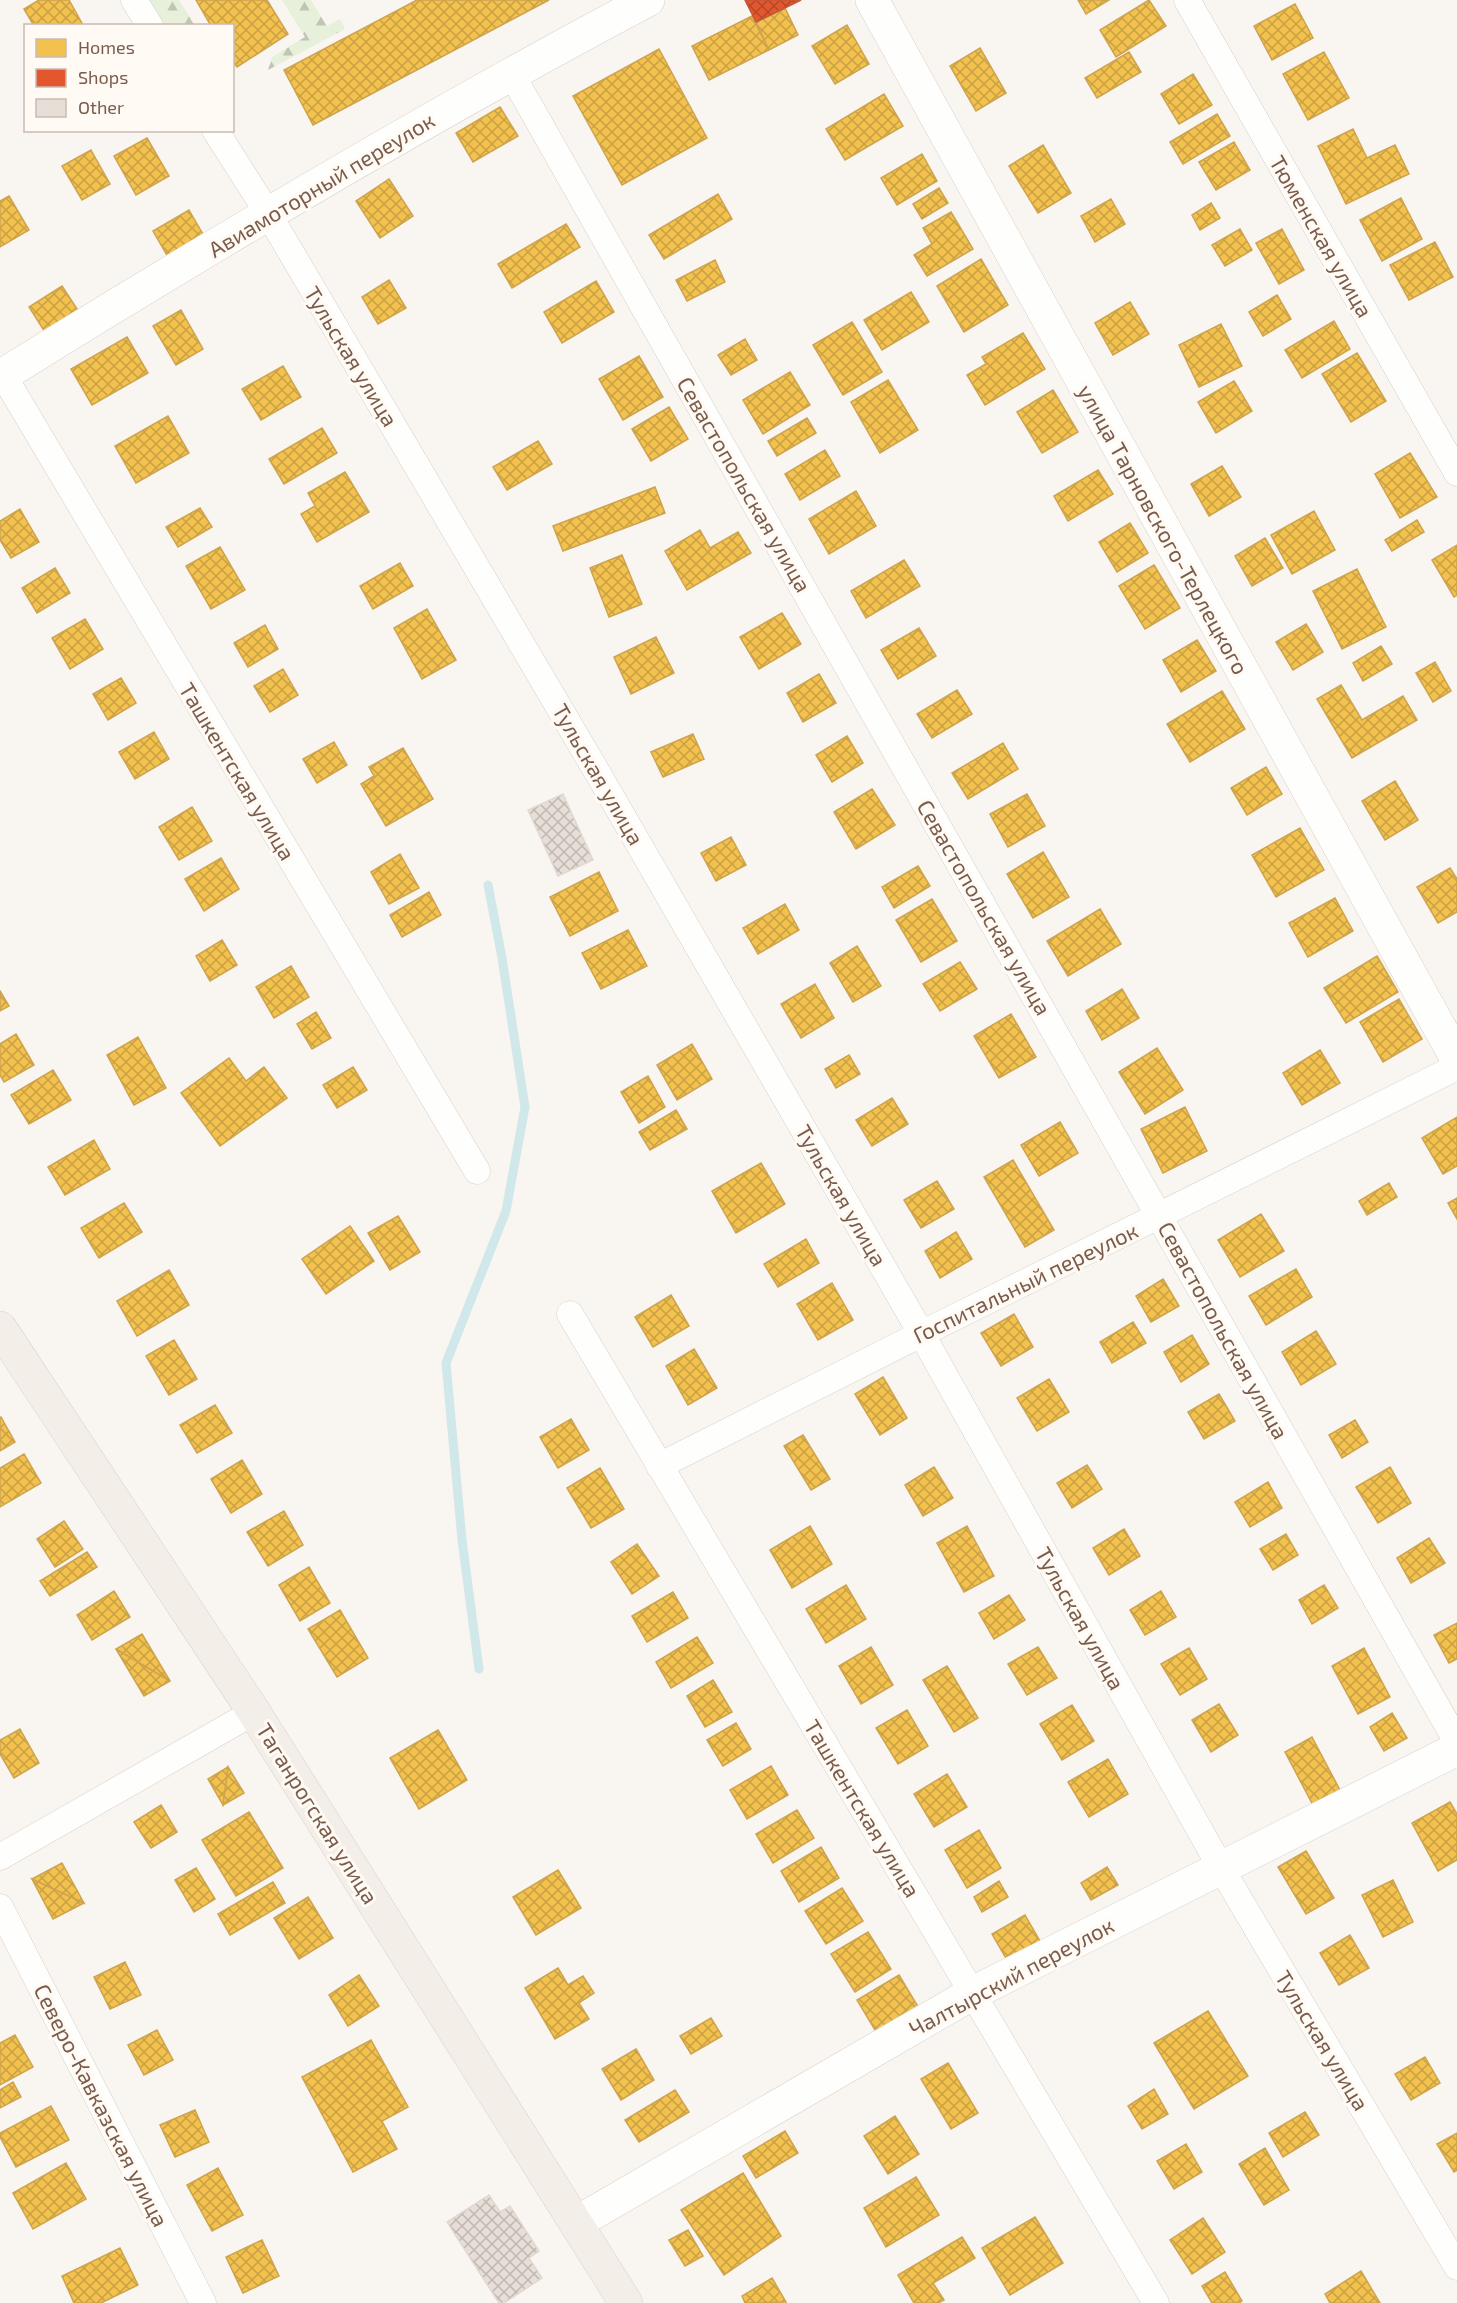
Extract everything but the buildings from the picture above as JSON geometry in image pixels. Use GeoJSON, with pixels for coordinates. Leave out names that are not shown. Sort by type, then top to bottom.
{"type":"FeatureCollection","features":[{"type":"Feature","properties":{"kind":"main road","name":"Таганрогская улица"},"geometry":{"type":"LineString","coordinates":[[0,1328],[254,1712],[626,2303]]}},
{"type":"Feature","properties":{"kind":"street"},"geometry":{"type":"LineString","coordinates":[[134,0],[149,24]]}},
{"type":"Feature","properties":{"kind":"street","name":"Авиамоторный переулок"},"geometry":{"type":"LineString","coordinates":[[1,374],[511,73],[648,0]]}},
{"type":"Feature","properties":{"kind":"street","name":"улица Тарновского-Терлецкого"},"geometry":{"type":"LineString","coordinates":[[872,0],[1457,1059]]}},
{"type":"Feature","properties":{"kind":"street","name":"Тюменская улица"},"geometry":{"type":"LineString","coordinates":[[1187,0],[1457,473]]}},
{"type":"Feature","properties":{"kind":"street","name":"Севастопольская улица"},"geometry":{"type":"LineString","coordinates":[[511,73],[1457,1742]]}},
{"type":"Feature","properties":{"kind":"street","name":"Тульская улица"},"geometry":{"type":"LineString","coordinates":[[216,132],[269,215],[600,777],[921,1333],[1221,1868],[1457,2267]]}},
{"type":"Feature","properties":{"kind":"street","name":"Ташкентская улица"},"geometry":{"type":"LineString","coordinates":[[1,374],[477,1171]]}},
{"type":"Feature","properties":{"kind":"street","name":"Госпитальный переулок"},"geometry":{"type":"LineString","coordinates":[[659,1466],[1457,1067]]}},
{"type":"Feature","properties":{"kind":"street","name":"Ташкентская улица"},"geometry":{"type":"LineString","coordinates":[[570,1314],[1156,2303]]}},
{"type":"Feature","properties":{"kind":"street"},"geometry":{"type":"LineString","coordinates":[[0,1857],[254,1712]]}},
{"type":"Feature","properties":{"kind":"street","name":"Чалтырский переулок"},"geometry":{"type":"LineString","coordinates":[[576,2223],[973,1993],[1457,1749]]}},
{"type":"Feature","properties":{"kind":"street","name":"Северо-Кавказская улица"},"geometry":{"type":"LineString","coordinates":[[0,1907],[203,2303]]}},
{"type":"Feature","properties":{"kind":"green space"},"geometry":{"type":"Polygon","coordinates":[[[147,0],[179,0],[194,24],[162,24],[147,0]]]}},
{"type":"Feature","properties":{"kind":"green space"},"geometry":{"type":"Polygon","coordinates":[[[282,0],[311,0],[327,26],[340,19],[345,29],[268,70],[272,57],[305,37],[282,0]]]}},
{"type":"Feature","properties":{"kind":"waterway"},"geometry":{"type":"LineString","coordinates":[[479,1669],[462,1540],[446,1363],[506,1211],[525,1107],[502,958],[488,885]]}}]}
